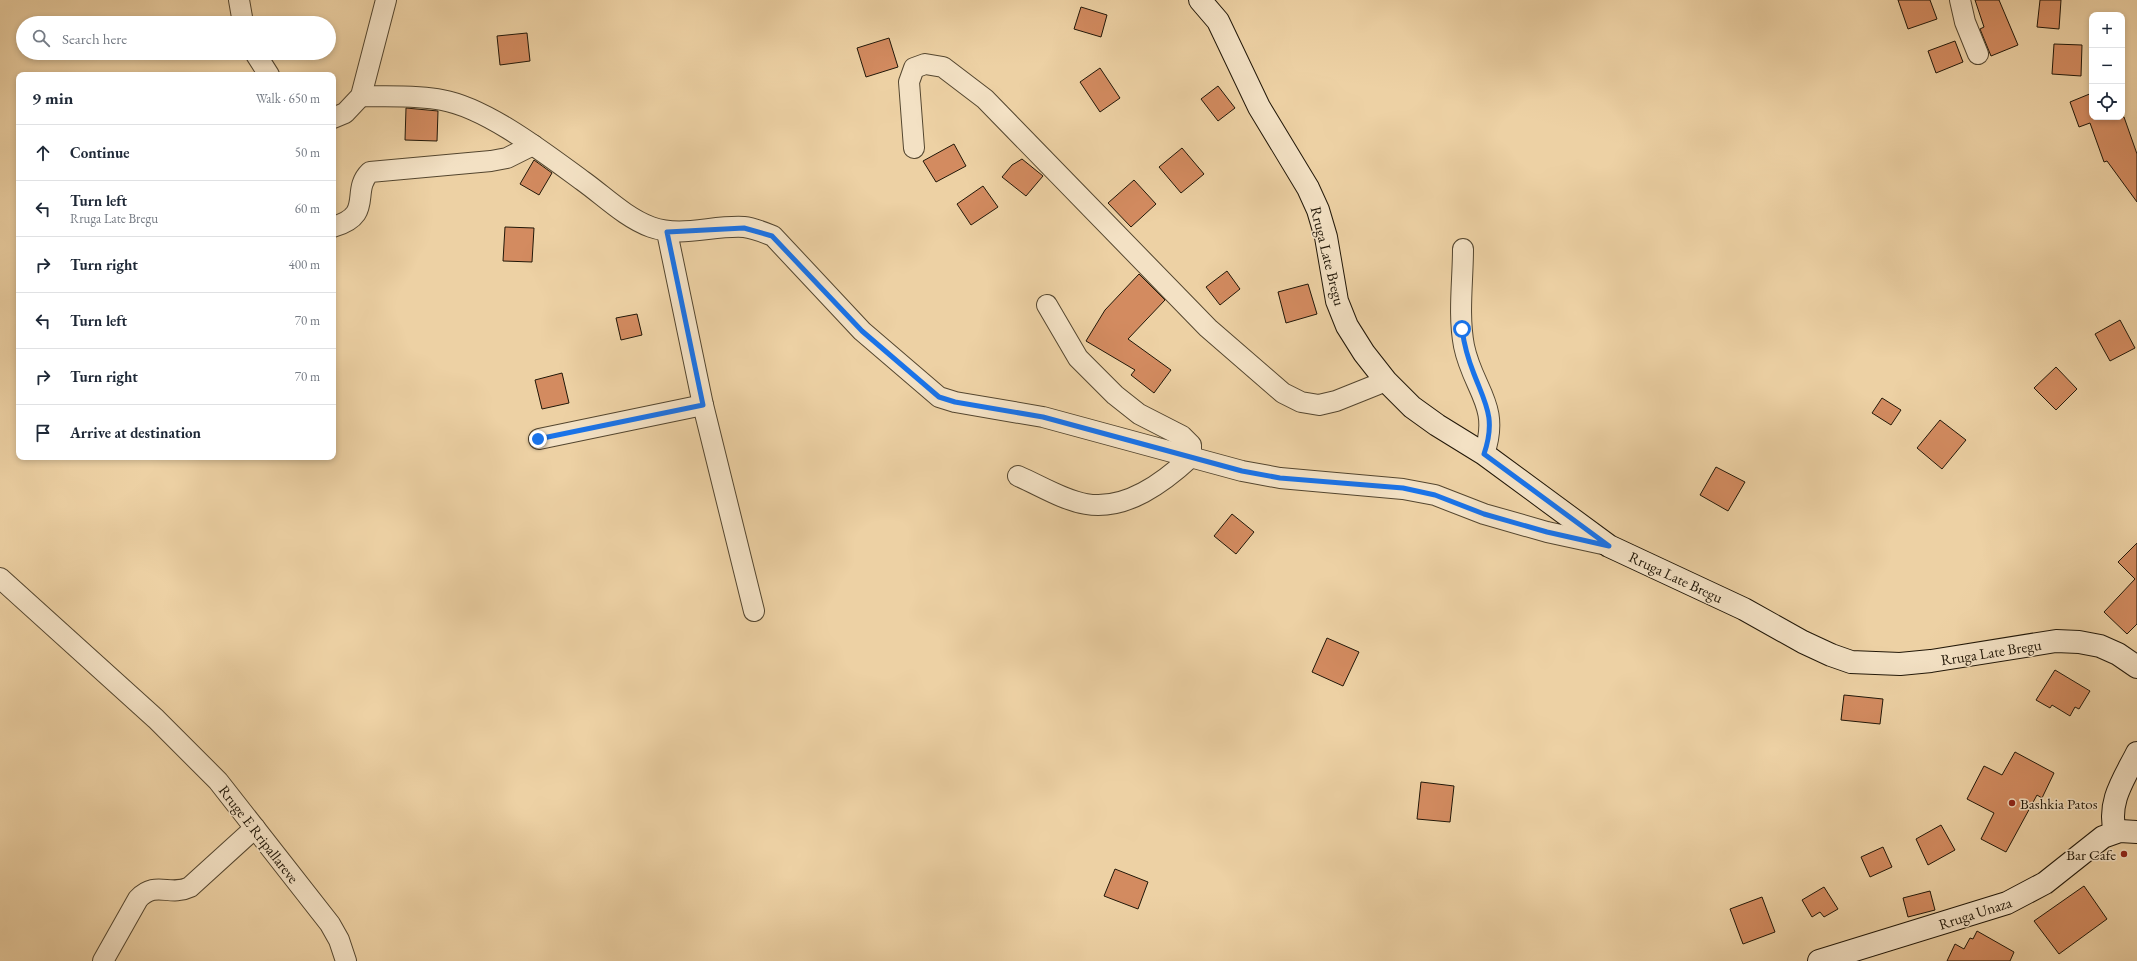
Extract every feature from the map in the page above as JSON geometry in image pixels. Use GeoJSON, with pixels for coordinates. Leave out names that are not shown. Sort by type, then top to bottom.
{"type":"FeatureCollection","features":[{"type":"Feature","properties":{"kind":"main road","name":"Rruga Late Bregu"},"geometry":{"type":"LineString","coordinates":[[1200,0],[1218,21],[1259,107],[1308,188],[1318,210],[1326,236],[1337,300],[1347,326],[1364,353],[1386,381],[1412,407],[1437,425],[1484,454],[1609,546],[1744,608],[1803,642],[1851,662],[1900,664],[2064,641],[2100,646],[2118,654],[2137,668]]}},
{"type":"Feature","properties":{"kind":"main road"},"geometry":{"type":"LineString","coordinates":[[2079,855],[2117,793],[2137,753]]}},
{"type":"Feature","properties":{"kind":"main road"},"geometry":{"type":"LineString","coordinates":[[2117,793],[2126,831]]}},
{"type":"Feature","properties":{"kind":"main road","name":"Rruga Unaza"},"geometry":{"type":"LineString","coordinates":[[1819,961],[2008,903],[2045,883],[2093,843],[2126,831]]}},
{"type":"Feature","properties":{"kind":"street"},"geometry":{"type":"LineString","coordinates":[[239,0],[242,16]]}},
{"type":"Feature","properties":{"kind":"street"},"geometry":{"type":"LineString","coordinates":[[336,117],[345,113],[360,96],[386,0]]}},
{"type":"Feature","properties":{"kind":"street"},"geometry":{"type":"LineString","coordinates":[[1960,0],[1965,22],[1978,54]]}},
{"type":"Feature","properties":{"kind":"street"},"geometry":{"type":"LineString","coordinates":[[259,60],[267,72]]}},
{"type":"Feature","properties":{"kind":"street"},"geometry":{"type":"LineString","coordinates":[[914,148],[909,82],[911,75],[914,68],[925,64],[943,67],[985,99],[1208,328],[1284,393],[1301,402],[1319,405],[1336,401],[1386,381]]}},
{"type":"Feature","properties":{"kind":"street"},"geometry":{"type":"LineString","coordinates":[[360,96],[442,100],[469,108],[533,145],[631,216],[649,226],[667,232],[744,228],[772,236],[862,331],[939,397],[955,402],[1043,417],[1242,471],[1280,478],[1403,488],[1435,495],[1484,514],[1547,532],[1609,546]]}},
{"type":"Feature","properties":{"kind":"street"},"geometry":{"type":"LineString","coordinates":[[336,226],[343,224],[354,217],[360,205],[364,181],[370,172],[491,161],[507,158],[533,145]]}},
{"type":"Feature","properties":{"kind":"street"},"geometry":{"type":"LineString","coordinates":[[667,232],[703,405],[754,611]]}},
{"type":"Feature","properties":{"kind":"street"},"geometry":{"type":"LineString","coordinates":[[1463,249],[1462,329],[1465,347],[1490,413],[1490,429],[1484,454]]}},
{"type":"Feature","properties":{"kind":"street"},"geometry":{"type":"LineString","coordinates":[[1047,305],[1078,358],[1115,395],[1139,414],[1182,436],[1191,445],[1191,457]]}},
{"type":"Feature","properties":{"kind":"street"},"geometry":{"type":"LineString","coordinates":[[538,439],[703,405]]}},
{"type":"Feature","properties":{"kind":"street"},"geometry":{"type":"LineString","coordinates":[[1018,476],[1072,500],[1100,505],[1114,503],[1140,494],[1160,483],[1191,457]]}},
{"type":"Feature","properties":{"kind":"street","name":"Rruge E Rripallareve"},"geometry":{"type":"LineString","coordinates":[[0,578],[156,719],[218,781],[330,924],[339,940],[346,961]]}},
{"type":"Feature","properties":{"kind":"street"},"geometry":{"type":"LineString","coordinates":[[103,961],[138,899],[145,891],[156,888],[181,891],[190,887],[254,828]]}},
{"type":"Feature","properties":{"kind":"building"},"geometry":{"type":"Polygon","coordinates":[[[1898,0],[1930,0],[1937,19],[1908,29],[1898,0]]]}},
{"type":"Feature","properties":{"kind":"building"},"geometry":{"type":"Polygon","coordinates":[[[1975,0],[1999,0],[2018,45],[1991,56],[1980,29],[1984,27],[1975,0]]]}},
{"type":"Feature","properties":{"kind":"building"},"geometry":{"type":"Polygon","coordinates":[[[2040,0],[2061,0],[2059,29],[2037,27],[2040,0]]]}},
{"type":"Feature","properties":{"kind":"building"},"geometry":{"type":"Polygon","coordinates":[[[1081,7],[1107,15],[1101,37],[1074,29],[1081,7]]]}},
{"type":"Feature","properties":{"kind":"building"},"geometry":{"type":"Polygon","coordinates":[[[527,33],[530,61],[500,65],[497,36],[527,33]]]}},
{"type":"Feature","properties":{"kind":"building"},"geometry":{"type":"Polygon","coordinates":[[[889,38],[898,67],[866,77],[857,48],[889,38]]]}},
{"type":"Feature","properties":{"kind":"building"},"geometry":{"type":"Polygon","coordinates":[[[1955,41],[1963,62],[1936,73],[1928,51],[1955,41]]]}},
{"type":"Feature","properties":{"kind":"building"},"geometry":{"type":"Polygon","coordinates":[[[2054,44],[2082,45],[2081,76],[2052,74],[2054,44]]]}},
{"type":"Feature","properties":{"kind":"building"},"geometry":{"type":"Polygon","coordinates":[[[1100,68],[1120,98],[1100,112],[1080,82],[1100,68]]]}},
{"type":"Feature","properties":{"kind":"building"},"geometry":{"type":"Polygon","coordinates":[[[1218,86],[1235,108],[1218,121],[1201,99],[1218,86]]]}},
{"type":"Feature","properties":{"kind":"building"},"geometry":{"type":"Polygon","coordinates":[[[2089,94],[2089,120],[2125,120],[2137,154],[2137,202],[2107,161],[2104,162],[2090,123],[2079,127],[2070,102],[2089,94]]]}},
{"type":"Feature","properties":{"kind":"building"},"geometry":{"type":"Polygon","coordinates":[[[406,108],[438,111],[437,141],[405,140],[406,108]]]}},
{"type":"Feature","properties":{"kind":"building"},"geometry":{"type":"Polygon","coordinates":[[[954,144],[966,166],[936,182],[923,161],[954,144]]]}},
{"type":"Feature","properties":{"kind":"building"},"geometry":{"type":"Polygon","coordinates":[[[1182,148],[1204,174],[1181,193],[1159,167],[1182,148]]]}},
{"type":"Feature","properties":{"kind":"building"},"geometry":{"type":"Polygon","coordinates":[[[1022,159],[1043,176],[1026,196],[1002,177],[1012,165],[1022,159]]]}},
{"type":"Feature","properties":{"kind":"building"},"geometry":{"type":"Polygon","coordinates":[[[534,160],[552,173],[539,195],[520,184],[534,160]]]}},
{"type":"Feature","properties":{"kind":"building"},"geometry":{"type":"Polygon","coordinates":[[[1134,180],[1156,204],[1131,227],[1108,203],[1134,180]]]}},
{"type":"Feature","properties":{"kind":"building"},"geometry":{"type":"Polygon","coordinates":[[[983,186],[998,207],[971,225],[957,204],[983,186]]]}},
{"type":"Feature","properties":{"kind":"building"},"geometry":{"type":"Polygon","coordinates":[[[505,227],[534,228],[532,262],[503,261],[505,227]]]}},
{"type":"Feature","properties":{"kind":"building"},"geometry":{"type":"Polygon","coordinates":[[[1227,271],[1240,289],[1220,305],[1206,287],[1227,271]]]}},
{"type":"Feature","properties":{"kind":"building"},"geometry":{"type":"Polygon","coordinates":[[[1139,274],[1165,300],[1128,339],[1171,370],[1154,393],[1131,375],[1135,370],[1086,341],[1105,310],[1139,274]]]}},
{"type":"Feature","properties":{"kind":"building"},"geometry":{"type":"Polygon","coordinates":[[[1308,284],[1317,314],[1286,323],[1278,292],[1308,284]]]}},
{"type":"Feature","properties":{"kind":"building"},"geometry":{"type":"Polygon","coordinates":[[[637,314],[642,335],[621,340],[616,318],[637,314]]]}},
{"type":"Feature","properties":{"kind":"building"},"geometry":{"type":"Polygon","coordinates":[[[2120,320],[2135,348],[2110,361],[2095,334],[2120,320]]]}},
{"type":"Feature","properties":{"kind":"building"},"geometry":{"type":"Polygon","coordinates":[[[2056,367],[2077,389],[2056,410],[2034,388],[2056,367]]]}},
{"type":"Feature","properties":{"kind":"building"},"geometry":{"type":"Polygon","coordinates":[[[562,373],[569,403],[542,409],[535,380],[562,373]]]}},
{"type":"Feature","properties":{"kind":"building"},"geometry":{"type":"Polygon","coordinates":[[[1882,398],[1901,410],[1891,425],[1872,413],[1882,398]]]}},
{"type":"Feature","properties":{"kind":"building"},"geometry":{"type":"Polygon","coordinates":[[[1940,420],[1966,440],[1942,469],[1917,448],[1940,420]]]}},
{"type":"Feature","properties":{"kind":"building"},"geometry":{"type":"Polygon","coordinates":[[[1716,467],[1745,482],[1728,511],[1700,495],[1716,467]]]}},
{"type":"Feature","properties":{"kind":"building"},"geometry":{"type":"Polygon","coordinates":[[[1232,514],[1254,532],[1236,554],[1214,536],[1232,514]]]}},
{"type":"Feature","properties":{"kind":"building"},"geometry":{"type":"Polygon","coordinates":[[[2137,543],[2137,624],[2127,634],[2104,612],[2135,579],[2118,562],[2137,543]]]}},
{"type":"Feature","properties":{"kind":"building"},"geometry":{"type":"Polygon","coordinates":[[[1327,638],[1359,652],[1343,686],[1312,672],[1327,638]]]}},
{"type":"Feature","properties":{"kind":"building"},"geometry":{"type":"Polygon","coordinates":[[[2055,670],[2090,691],[2079,709],[2075,707],[2070,716],[2052,705],[2050,708],[2036,700],[2055,670]]]}},
{"type":"Feature","properties":{"kind":"building"},"geometry":{"type":"Polygon","coordinates":[[[1844,695],[1883,699],[1880,724],[1841,720],[1844,695]]]}},
{"type":"Feature","properties":{"kind":"building","name":"Bashkia Patos"},"geometry":{"type":"Polygon","coordinates":[[[2015,752],[2054,773],[2042,798],[2037,795],[2006,852],[1981,839],[1994,813],[1967,799],[1984,766],[2002,775],[2015,752]]]}},
{"type":"Feature","properties":{"kind":"building"},"geometry":{"type":"Polygon","coordinates":[[[1421,782],[1454,786],[1450,822],[1417,819],[1421,782]]]}},
{"type":"Feature","properties":{"kind":"building"},"geometry":{"type":"Polygon","coordinates":[[[1941,825],[1955,850],[1928,865],[1916,839],[1941,825]]]}},
{"type":"Feature","properties":{"kind":"building"},"geometry":{"type":"Polygon","coordinates":[[[1883,847],[1892,867],[1870,877],[1861,857],[1883,847]]]}},
{"type":"Feature","properties":{"kind":"building"},"geometry":{"type":"Polygon","coordinates":[[[1115,869],[1148,882],[1138,909],[1104,896],[1115,869]]]}},
{"type":"Feature","properties":{"kind":"building"},"geometry":{"type":"Polygon","coordinates":[[[2084,886],[2107,919],[2059,954],[2034,921],[2084,886]]]}},
{"type":"Feature","properties":{"kind":"building"},"geometry":{"type":"Polygon","coordinates":[[[1824,887],[1838,909],[1824,917],[1820,912],[1812,917],[1802,900],[1824,887]]]}},
{"type":"Feature","properties":{"kind":"building"},"geometry":{"type":"Polygon","coordinates":[[[1930,891],[1935,910],[1908,917],[1903,898],[1930,891]]]}},
{"type":"Feature","properties":{"kind":"building"},"geometry":{"type":"Polygon","coordinates":[[[1762,897],[1775,932],[1743,944],[1730,909],[1762,897]]]}},
{"type":"Feature","properties":{"kind":"building"},"geometry":{"type":"Polygon","coordinates":[[[1977,931],[2014,952],[2010,961],[1947,961],[1955,944],[1964,949],[1970,938],[1973,939],[1977,931]]]}},
{"type":"Feature","properties":{"kind":"place","name":"Bashkia Patos"},"geometry":{"type":"Point","coordinates":[2012,803]}},
{"type":"Feature","properties":{"kind":"place","name":"Bar Cafe"},"geometry":{"type":"Point","coordinates":[2124,854]}},
{"type":"Feature","properties":{"kind":"route"},"geometry":{"type":"LineString","coordinates":[[538,439],[703,405],[667,232],[744,228],[758,230],[772,236],[862,331],[903,364],[927,388],[939,397],[955,402],[1043,417],[1242,471],[1280,478],[1403,488],[1435,495],[1484,514],[1547,532],[1609,546],[1484,454],[1490,429],[1490,413],[1465,347],[1462,329]]}}]}
